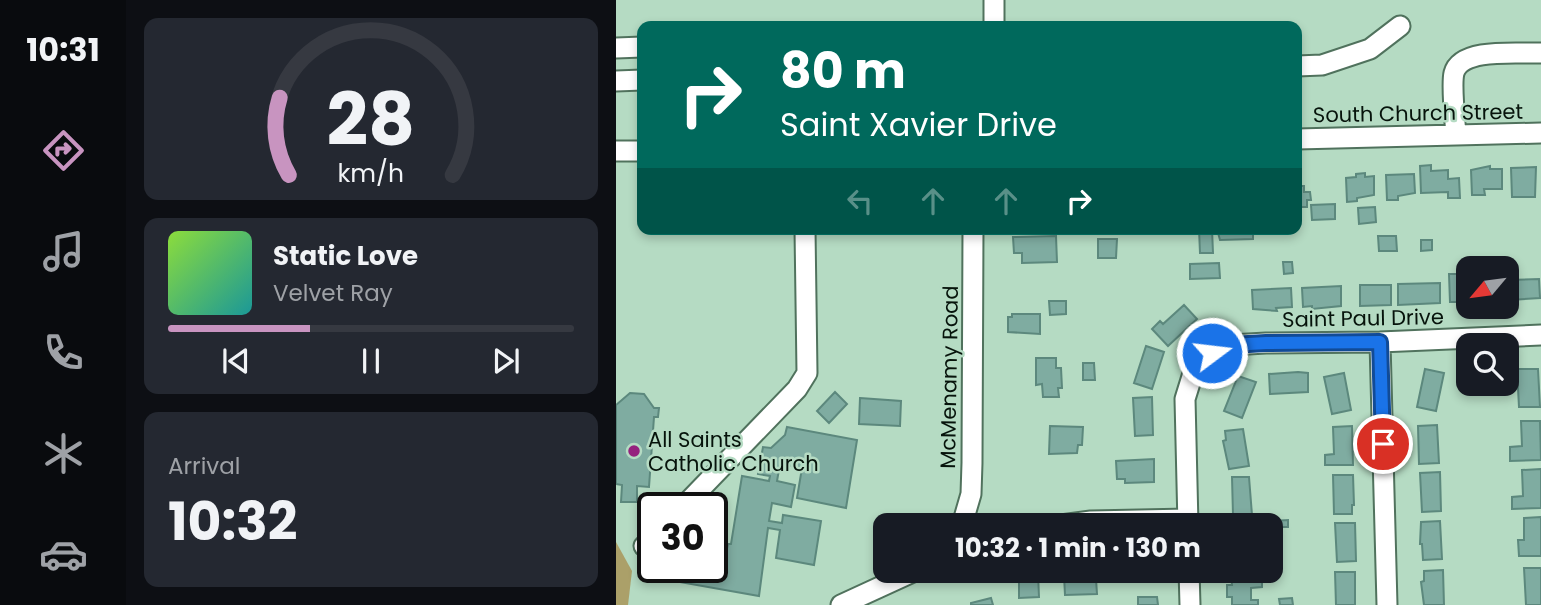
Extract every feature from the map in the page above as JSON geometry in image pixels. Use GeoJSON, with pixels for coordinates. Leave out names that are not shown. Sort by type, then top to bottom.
{"type":"FeatureCollection","features":[{"type":"Feature","properties":{"kind":"street"},"geometry":{"type":"LineString","coordinates":[[993,0],[994,21]]}},
{"type":"Feature","properties":{"kind":"street"},"geometry":{"type":"LineString","coordinates":[[1302,66],[1322,65],[1370,49],[1399,26]]}},
{"type":"Feature","properties":{"kind":"street"},"geometry":{"type":"LineString","coordinates":[[616,48],[637,47]]}},
{"type":"Feature","properties":{"kind":"street"},"geometry":{"type":"LineString","coordinates":[[1456,135],[1454,74],[1462,60],[1475,55],[1541,53]]}},
{"type":"Feature","properties":{"kind":"street"},"geometry":{"type":"LineString","coordinates":[[616,81],[637,80]]}},
{"type":"Feature","properties":{"kind":"street","name":"South Church Street"},"geometry":{"type":"LineString","coordinates":[[1302,139],[1541,133]]}},
{"type":"Feature","properties":{"kind":"street"},"geometry":{"type":"LineString","coordinates":[[616,151],[637,151]]}},
{"type":"Feature","properties":{"kind":"street"},"geometry":{"type":"LineString","coordinates":[[697,492],[797,389],[807,373],[805,235]]}},
{"type":"Feature","properties":{"kind":"street","name":"McMenamy Road"},"geometry":{"type":"LineString","coordinates":[[965,513],[971,494],[972,463],[973,235]]}},
{"type":"Feature","properties":{"kind":"street","name":"Saint Paul Drive"},"geometry":{"type":"LineString","coordinates":[[1188,513],[1185,399],[1194,370],[1212,353],[1231,345],[1541,335]]}},
{"type":"Feature","properties":{"kind":"street"},"geometry":{"type":"LineString","coordinates":[[1380,342],[1387,605]]}},
{"type":"Feature","properties":{"kind":"street"},"geometry":{"type":"LineString","coordinates":[[841,605],[889,583]]}},
{"type":"Feature","properties":{"kind":"street"},"geometry":{"type":"LineString","coordinates":[[1189,583],[1190,605]]}},
{"type":"Feature","properties":{"kind":"shaded area"},"geometry":{"type":"Polygon","coordinates":[[[616,542],[632,571],[628,605],[616,605],[616,542]]]}},
{"type":"Feature","properties":{"kind":"building"},"geometry":{"type":"Polygon","coordinates":[[[1431,165],[1431,171],[1448,170],[1448,179],[1459,178],[1460,198],[1448,198],[1448,192],[1421,193],[1420,166],[1431,165]]]}},
{"type":"Feature","properties":{"kind":"building"},"geometry":{"type":"Polygon","coordinates":[[[1490,166],[1490,169],[1502,169],[1502,189],[1484,189],[1485,195],[1472,195],[1471,170],[1490,166]]]}},
{"type":"Feature","properties":{"kind":"building"},"geometry":{"type":"Polygon","coordinates":[[[1536,167],[1535,197],[1512,197],[1511,168],[1536,167]]]}},
{"type":"Feature","properties":{"kind":"building"},"geometry":{"type":"Polygon","coordinates":[[[1365,173],[1365,177],[1374,176],[1374,195],[1347,202],[1346,178],[1365,173]]]}},
{"type":"Feature","properties":{"kind":"building"},"geometry":{"type":"Polygon","coordinates":[[[1414,174],[1415,193],[1398,196],[1398,200],[1387,200],[1386,175],[1414,174]]]}},
{"type":"Feature","properties":{"kind":"building"},"geometry":{"type":"Polygon","coordinates":[[[1302,186],[1304,192],[1310,192],[1311,200],[1307,200],[1307,207],[1302,207],[1302,186]]]}},
{"type":"Feature","properties":{"kind":"building"},"geometry":{"type":"Polygon","coordinates":[[[1335,204],[1335,219],[1312,220],[1311,205],[1335,204]]]}},
{"type":"Feature","properties":{"kind":"building"},"geometry":{"type":"Polygon","coordinates":[[[1375,207],[1376,222],[1359,224],[1358,208],[1375,207]]]}},
{"type":"Feature","properties":{"kind":"building"},"geometry":{"type":"Polygon","coordinates":[[[1199,235],[1212,235],[1213,253],[1200,253],[1199,235]]]}},
{"type":"Feature","properties":{"kind":"building"},"geometry":{"type":"Polygon","coordinates":[[[1219,235],[1253,235],[1253,239],[1220,240],[1219,235]]]}},
{"type":"Feature","properties":{"kind":"building"},"geometry":{"type":"Polygon","coordinates":[[[1056,236],[1057,262],[1022,263],[1022,253],[1014,253],[1013,237],[1056,236]]]}},
{"type":"Feature","properties":{"kind":"building"},"geometry":{"type":"Polygon","coordinates":[[[1378,236],[1396,236],[1397,251],[1379,251],[1378,236]]]}},
{"type":"Feature","properties":{"kind":"building"},"geometry":{"type":"Polygon","coordinates":[[[1098,239],[1117,239],[1116,258],[1098,258],[1098,239]]]}},
{"type":"Feature","properties":{"kind":"building"},"geometry":{"type":"Polygon","coordinates":[[[1421,240],[1432,240],[1432,250],[1421,251],[1421,240]]]}},
{"type":"Feature","properties":{"kind":"building"},"geometry":{"type":"Polygon","coordinates":[[[1283,262],[1292,262],[1293,273],[1284,274],[1283,262]]]}},
{"type":"Feature","properties":{"kind":"building"},"geometry":{"type":"Polygon","coordinates":[[[1219,263],[1220,278],[1190,279],[1190,264],[1219,263]]]}},
{"type":"Feature","properties":{"kind":"building"},"geometry":{"type":"Polygon","coordinates":[[[1449,274],[1456,274],[1456,302],[1450,302],[1449,274]]]}},
{"type":"Feature","properties":{"kind":"building"},"geometry":{"type":"Polygon","coordinates":[[[1539,279],[1540,298],[1519,299],[1519,280],[1539,279]]]}},
{"type":"Feature","properties":{"kind":"building"},"geometry":{"type":"Polygon","coordinates":[[[1440,283],[1440,303],[1398,305],[1398,284],[1440,283]]]}},
{"type":"Feature","properties":{"kind":"building"},"geometry":{"type":"Polygon","coordinates":[[[1360,285],[1391,285],[1391,305],[1360,306],[1360,285]]]}},
{"type":"Feature","properties":{"kind":"building"},"geometry":{"type":"Polygon","coordinates":[[[1341,286],[1341,306],[1312,309],[1312,306],[1303,307],[1302,288],[1341,286]]]}},
{"type":"Feature","properties":{"kind":"building"},"geometry":{"type":"Polygon","coordinates":[[[1291,288],[1292,307],[1276,308],[1277,311],[1253,309],[1252,290],[1291,288]]]}},
{"type":"Feature","properties":{"kind":"building"},"geometry":{"type":"Polygon","coordinates":[[[1049,301],[1066,301],[1066,314],[1050,315],[1049,301]]]}},
{"type":"Feature","properties":{"kind":"building"},"geometry":{"type":"Polygon","coordinates":[[[1184,305],[1197,319],[1168,346],[1152,329],[1160,321],[1163,324],[1184,305]]]}},
{"type":"Feature","properties":{"kind":"building"},"geometry":{"type":"Polygon","coordinates":[[[1012,314],[1040,314],[1040,334],[1008,332],[1008,317],[1012,317],[1012,314]]]}},
{"type":"Feature","properties":{"kind":"building"},"geometry":{"type":"Polygon","coordinates":[[[1146,346],[1164,352],[1152,389],[1134,383],[1146,346]]]}},
{"type":"Feature","properties":{"kind":"building"},"geometry":{"type":"Polygon","coordinates":[[[1036,358],[1056,358],[1056,368],[1061,368],[1062,388],[1058,388],[1059,397],[1043,397],[1042,384],[1036,385],[1036,358]]]}},
{"type":"Feature","properties":{"kind":"building"},"geometry":{"type":"Polygon","coordinates":[[[1083,363],[1094,363],[1095,380],[1083,380],[1083,363]]]}},
{"type":"Feature","properties":{"kind":"building"},"geometry":{"type":"Polygon","coordinates":[[[1425,369],[1444,373],[1436,411],[1417,407],[1425,369]]]}},
{"type":"Feature","properties":{"kind":"building"},"geometry":{"type":"Polygon","coordinates":[[[1519,369],[1538,369],[1540,407],[1519,407],[1519,369]]]}},
{"type":"Feature","properties":{"kind":"building"},"geometry":{"type":"Polygon","coordinates":[[[1308,373],[1308,392],[1270,394],[1269,374],[1308,373]]]}},
{"type":"Feature","properties":{"kind":"building"},"geometry":{"type":"Polygon","coordinates":[[[1344,373],[1351,410],[1332,414],[1324,377],[1344,373]]]}},
{"type":"Feature","properties":{"kind":"building"},"geometry":{"type":"Polygon","coordinates":[[[1238,376],[1256,382],[1242,418],[1224,411],[1238,376]]]}},
{"type":"Feature","properties":{"kind":"building"},"geometry":{"type":"Polygon","coordinates":[[[835,392],[847,404],[829,423],[817,411],[835,392]]]}},
{"type":"Feature","properties":{"kind":"building","name":"All Saints Catholic Church"},"geometry":{"type":"Polygon","coordinates":[[[630,393],[644,394],[654,408],[659,408],[658,417],[654,417],[649,487],[637,486],[637,502],[621,502],[622,485],[616,484],[616,405],[630,393]]]}},
{"type":"Feature","properties":{"kind":"building"},"geometry":{"type":"Polygon","coordinates":[[[1152,397],[1153,435],[1135,436],[1133,398],[1152,397]]]}},
{"type":"Feature","properties":{"kind":"building"},"geometry":{"type":"Polygon","coordinates":[[[860,398],[901,401],[900,426],[859,424],[860,398]]]}},
{"type":"Feature","properties":{"kind":"building"},"geometry":{"type":"Polygon","coordinates":[[[1521,421],[1540,421],[1541,460],[1510,461],[1510,447],[1522,446],[1521,421]]]}},
{"type":"Feature","properties":{"kind":"building"},"geometry":{"type":"Polygon","coordinates":[[[1437,425],[1439,463],[1419,464],[1418,426],[1437,425]]]}},
{"type":"Feature","properties":{"kind":"building"},"geometry":{"type":"Polygon","coordinates":[[[1050,426],[1083,427],[1082,445],[1078,445],[1077,453],[1049,454],[1050,426]]]}},
{"type":"Feature","properties":{"kind":"building"},"geometry":{"type":"Polygon","coordinates":[[[1352,426],[1353,465],[1325,465],[1325,455],[1334,454],[1333,427],[1352,426]]]}},
{"type":"Feature","properties":{"kind":"building"},"geometry":{"type":"Polygon","coordinates":[[[787,427],[857,440],[846,508],[797,498],[802,468],[780,464],[777,481],[795,485],[791,507],[772,503],[769,521],[782,523],[783,515],[821,521],[814,565],[776,558],[780,530],[768,528],[759,596],[685,583],[728,583],[728,544],[731,544],[742,476],[769,481],[770,476],[758,474],[763,447],[771,448],[785,435],[787,427]]]}},
{"type":"Feature","properties":{"kind":"building"},"geometry":{"type":"Polygon","coordinates":[[[1243,429],[1249,466],[1229,469],[1223,441],[1226,440],[1225,431],[1243,429]]]}},
{"type":"Feature","properties":{"kind":"building"},"geometry":{"type":"Polygon","coordinates":[[[1154,459],[1154,482],[1125,483],[1125,479],[1117,479],[1116,461],[1154,459]]]}},
{"type":"Feature","properties":{"kind":"building"},"geometry":{"type":"Polygon","coordinates":[[[1541,469],[1541,508],[1512,509],[1512,497],[1523,496],[1522,470],[1541,469]]]}},
{"type":"Feature","properties":{"kind":"building"},"geometry":{"type":"Polygon","coordinates":[[[1440,472],[1441,511],[1422,512],[1420,473],[1440,472]]]}},
{"type":"Feature","properties":{"kind":"building"},"geometry":{"type":"Polygon","coordinates":[[[1333,475],[1353,475],[1352,514],[1334,514],[1333,475]]]}},
{"type":"Feature","properties":{"kind":"building"},"geometry":{"type":"Polygon","coordinates":[[[1232,477],[1249,477],[1252,513],[1233,513],[1232,477]]]}},
{"type":"Feature","properties":{"kind":"building"},"geometry":{"type":"Polygon","coordinates":[[[1541,517],[1541,556],[1519,556],[1518,540],[1524,540],[1524,518],[1541,517]]]}},
{"type":"Feature","properties":{"kind":"building"},"geometry":{"type":"Polygon","coordinates":[[[1283,520],[1288,520],[1288,527],[1283,527],[1283,520]]]}},
{"type":"Feature","properties":{"kind":"building"},"geometry":{"type":"Polygon","coordinates":[[[1440,521],[1442,559],[1423,560],[1420,544],[1421,522],[1440,521]]]}},
{"type":"Feature","properties":{"kind":"building"},"geometry":{"type":"Polygon","coordinates":[[[1335,523],[1355,523],[1356,561],[1337,562],[1335,523]]]}},
{"type":"Feature","properties":{"kind":"building"},"geometry":{"type":"Polygon","coordinates":[[[1524,568],[1541,568],[1541,605],[1526,605],[1524,568]]]}},
{"type":"Feature","properties":{"kind":"building"},"geometry":{"type":"Polygon","coordinates":[[[1443,570],[1444,605],[1424,605],[1421,582],[1424,581],[1424,571],[1443,570]]]}},
{"type":"Feature","properties":{"kind":"building"},"geometry":{"type":"Polygon","coordinates":[[[1335,572],[1355,572],[1355,605],[1336,605],[1335,572]]]}},
{"type":"Feature","properties":{"kind":"building"},"geometry":{"type":"Polygon","coordinates":[[[1019,583],[1038,583],[1039,597],[1019,598],[1019,583]]]}},
{"type":"Feature","properties":{"kind":"building"},"geometry":{"type":"Polygon","coordinates":[[[1064,583],[1096,583],[1097,594],[1065,595],[1064,583]]]}},
{"type":"Feature","properties":{"kind":"building"},"geometry":{"type":"Polygon","coordinates":[[[1262,583],[1262,587],[1251,588],[1251,600],[1258,600],[1258,605],[1232,605],[1232,597],[1227,597],[1227,585],[1262,583]]]}},
{"type":"Feature","properties":{"kind":"building"},"geometry":{"type":"Polygon","coordinates":[[[1138,597],[1157,597],[1158,605],[1138,605],[1138,597]]]}},
{"type":"Feature","properties":{"kind":"building"},"geometry":{"type":"Polygon","coordinates":[[[991,598],[993,605],[971,605],[971,603],[991,598]]]}},
{"type":"Feature","properties":{"kind":"building"},"geometry":{"type":"Polygon","coordinates":[[[1292,598],[1293,605],[1280,605],[1279,599],[1292,598]]]}},
{"type":"Feature","properties":{"kind":"place","name":"All Saints Catholic Church"},"geometry":{"type":"Point","coordinates":[634,451]}},
{"type":"Feature","properties":{"kind":"route"},"geometry":{"type":"LineString","coordinates":[[1212,353],[1231,345],[1380,342],[1383,444]]}}]}
